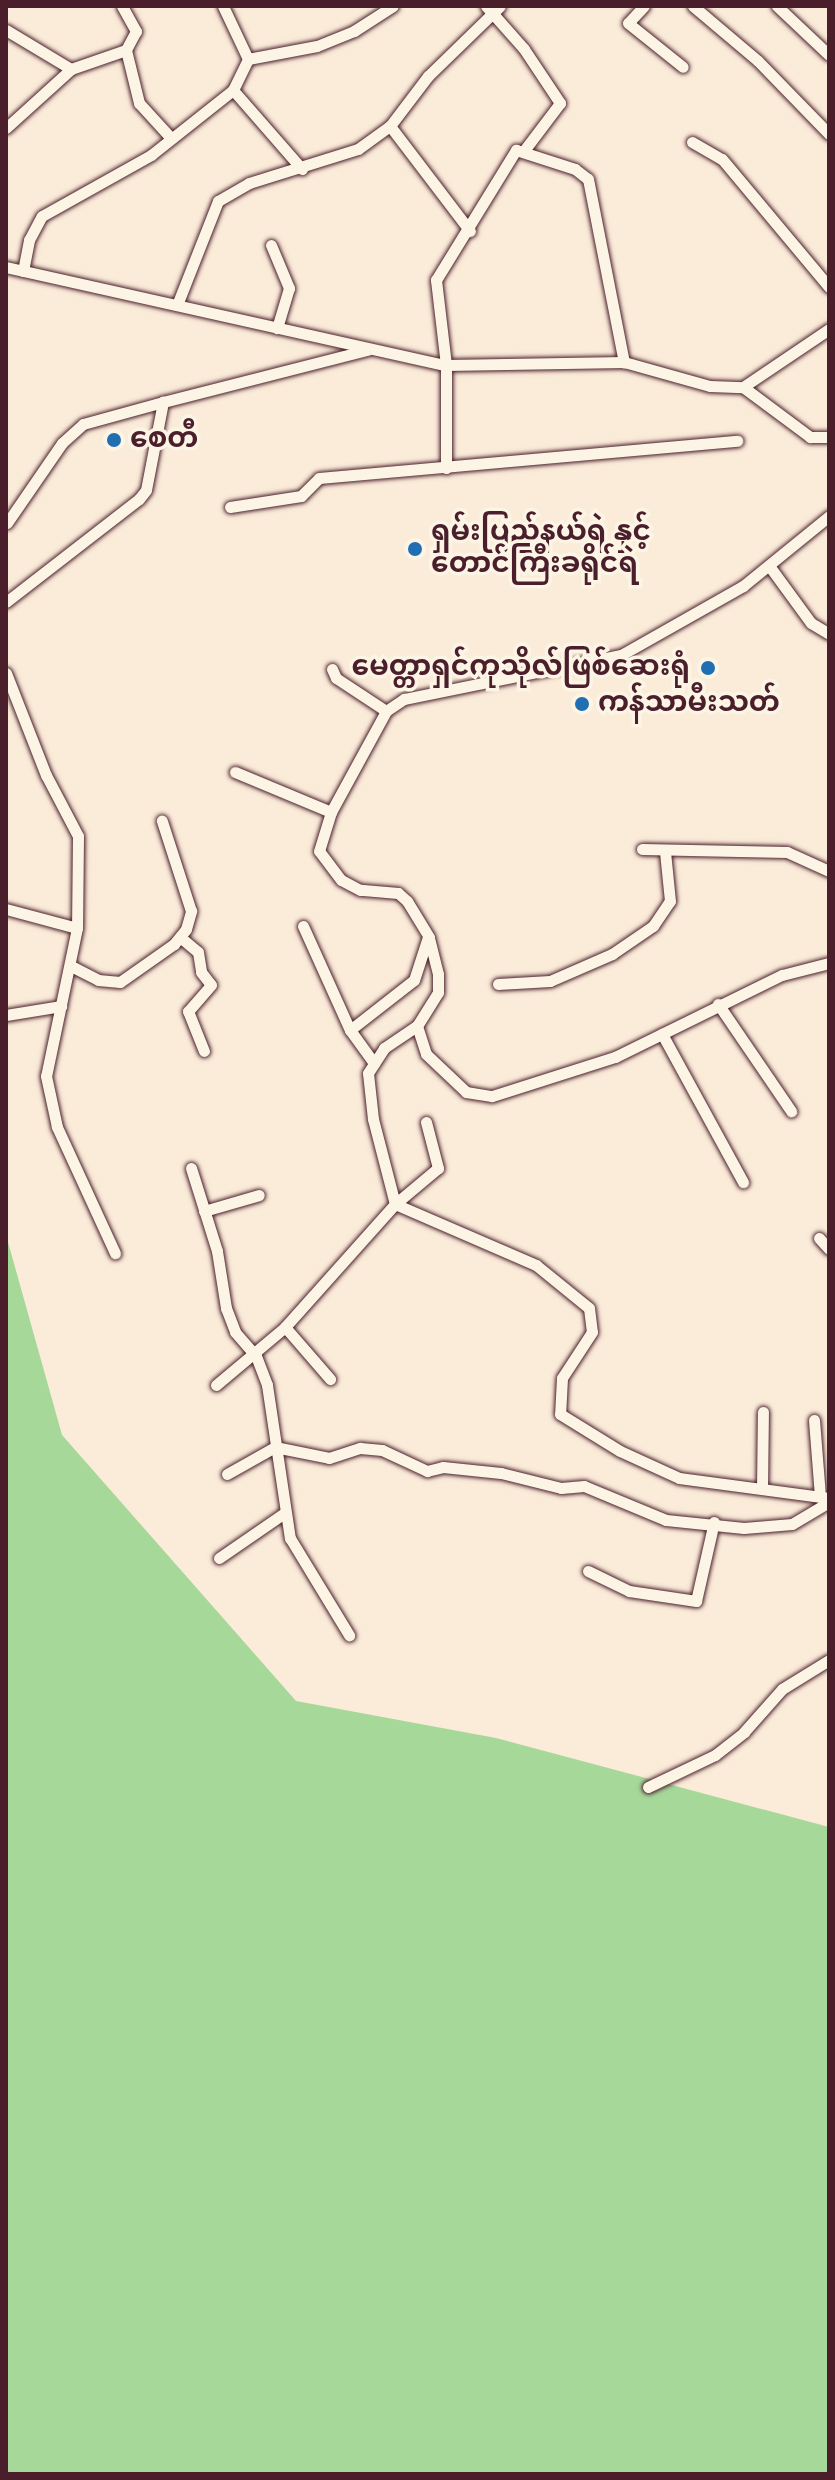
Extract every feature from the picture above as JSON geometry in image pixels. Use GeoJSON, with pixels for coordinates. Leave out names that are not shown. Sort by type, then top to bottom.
{"type":"FeatureCollection","features":[{"type":"Feature","properties":{"kind":"street"},"geometry":{"type":"LineString","coordinates":[[122,6],[136,31],[126,50],[139,103],[171,138]]}},
{"type":"Feature","properties":{"kind":"street"},"geometry":{"type":"LineString","coordinates":[[223,6],[248,59]]}},
{"type":"Feature","properties":{"kind":"street"},"geometry":{"type":"LineString","coordinates":[[248,59],[317,46],[354,31],[393,6]]}},
{"type":"Feature","properties":{"kind":"street"},"geometry":{"type":"LineString","coordinates":[[644,6],[628,23],[683,67]]}},
{"type":"Feature","properties":{"kind":"street"},"geometry":{"type":"LineString","coordinates":[[693,6],[758,61],[829,134]]}},
{"type":"Feature","properties":{"kind":"street"},"geometry":{"type":"LineString","coordinates":[[777,6],[829,55]]}},
{"type":"Feature","properties":{"kind":"street"},"geometry":{"type":"LineString","coordinates":[[177,305],[218,201],[249,183],[302,169],[358,149],[390,126],[428,76],[493,8],[560,103],[523,152]]}},
{"type":"Feature","properties":{"kind":"street"},"geometry":{"type":"LineString","coordinates":[[6,30],[71,69]]}},
{"type":"Feature","properties":{"kind":"street"},"geometry":{"type":"LineString","coordinates":[[6,128],[71,69],[126,50]]}},
{"type":"Feature","properties":{"kind":"street"},"geometry":{"type":"LineString","coordinates":[[23,271],[29,240],[42,216],[128,169],[171,138],[233,90],[248,59]]}},
{"type":"Feature","properties":{"kind":"street"},"geometry":{"type":"LineString","coordinates":[[233,90],[302,169]]}},
{"type":"Feature","properties":{"kind":"street"},"geometry":{"type":"LineString","coordinates":[[390,126],[470,231]]}},
{"type":"Feature","properties":{"kind":"street"},"geometry":{"type":"LineString","coordinates":[[692,142],[722,159],[829,287]]}},
{"type":"Feature","properties":{"kind":"street"},"geometry":{"type":"LineString","coordinates":[[446,468],[446,365],[436,280],[470,231],[510,156],[523,152],[575,169],[588,179],[624,362]]}},
{"type":"Feature","properties":{"kind":"street"},"geometry":{"type":"LineString","coordinates":[[271,245],[289,288],[277,328]]}},
{"type":"Feature","properties":{"kind":"street"},"geometry":{"type":"LineString","coordinates":[[6,267],[446,365],[624,362],[710,386],[743,387],[810,437],[829,437]]}},
{"type":"Feature","properties":{"kind":"street"},"geometry":{"type":"LineString","coordinates":[[743,387],[829,329]]}},
{"type":"Feature","properties":{"kind":"street"},"geometry":{"type":"LineString","coordinates":[[7,523],[62,443],[83,424],[371,349]]}},
{"type":"Feature","properties":{"kind":"street"},"geometry":{"type":"LineString","coordinates":[[6,602],[139,499],[146,490],[163,402]]}},
{"type":"Feature","properties":{"kind":"street"},"geometry":{"type":"LineString","coordinates":[[230,507],[301,496],[319,478],[737,441]]}},
{"type":"Feature","properties":{"kind":"street"},"geometry":{"type":"LineString","coordinates":[[395,1204],[373,1119],[368,1073],[384,1048],[417,1026],[438,992],[429,937],[398,893],[360,890],[327,865],[319,851],[331,812],[386,711],[404,699],[621,655],[770,567],[829,516]]}},
{"type":"Feature","properties":{"kind":"street"},"geometry":{"type":"LineString","coordinates":[[770,567],[811,623],[829,634]]}},
{"type":"Feature","properties":{"kind":"street"},"geometry":{"type":"LineString","coordinates":[[332,669],[336,678],[386,711]]}},
{"type":"Feature","properties":{"kind":"street"},"geometry":{"type":"LineString","coordinates":[[6,673],[46,775],[78,836],[77,928],[46,1076],[57,1127],[115,1253]]}},
{"type":"Feature","properties":{"kind":"street"},"geometry":{"type":"LineString","coordinates":[[235,772],[331,812]]}},
{"type":"Feature","properties":{"kind":"street"},"geometry":{"type":"LineString","coordinates":[[71,966],[98,980],[120,982],[180,937],[191,911],[162,821]]}},
{"type":"Feature","properties":{"kind":"street"},"geometry":{"type":"LineString","coordinates":[[642,849],[665,852],[787,852],[829,871]]}},
{"type":"Feature","properties":{"kind":"street"},"geometry":{"type":"LineString","coordinates":[[498,984],[550,981],[612,954],[653,926],[670,901],[665,852]]}},
{"type":"Feature","properties":{"kind":"street"},"geometry":{"type":"LineString","coordinates":[[6,909],[77,928]]}},
{"type":"Feature","properties":{"kind":"street"},"geometry":{"type":"LineString","coordinates":[[303,926],[350,1030],[374,1063]]}},
{"type":"Feature","properties":{"kind":"street"},"geometry":{"type":"LineString","coordinates":[[180,937],[198,952],[201,972],[211,985],[188,1011],[204,1051]]}},
{"type":"Feature","properties":{"kind":"street"},"geometry":{"type":"LineString","coordinates":[[350,1030],[414,980],[429,937]]}},
{"type":"Feature","properties":{"kind":"street"},"geometry":{"type":"LineString","coordinates":[[417,1026],[426,1054],[466,1092],[492,1096],[615,1057],[782,975],[829,963]]}},
{"type":"Feature","properties":{"kind":"street"},"geometry":{"type":"LineString","coordinates":[[718,1004],[791,1111]]}},
{"type":"Feature","properties":{"kind":"street"},"geometry":{"type":"LineString","coordinates":[[6,1015],[61,1006]]}},
{"type":"Feature","properties":{"kind":"street"},"geometry":{"type":"LineString","coordinates":[[662,1034],[743,1182]]}},
{"type":"Feature","properties":{"kind":"street"},"geometry":{"type":"LineString","coordinates":[[216,1385],[256,1356],[395,1204],[438,1168],[426,1122]]}},
{"type":"Feature","properties":{"kind":"street"},"geometry":{"type":"LineString","coordinates":[[191,1168],[226,1308],[235,1332],[256,1356],[267,1385],[283,1514],[290,1538],[349,1635]]}},
{"type":"Feature","properties":{"kind":"street"},"geometry":{"type":"LineString","coordinates":[[204,1211],[259,1195]]}},
{"type":"Feature","properties":{"kind":"street"},"geometry":{"type":"LineString","coordinates":[[395,1204],[536,1265],[589,1308],[592,1332],[562,1378],[560,1414],[620,1451],[679,1478],[826,1499]]}},
{"type":"Feature","properties":{"kind":"street"},"geometry":{"type":"LineString","coordinates":[[819,1238],[829,1249]]}},
{"type":"Feature","properties":{"kind":"street"},"geometry":{"type":"LineString","coordinates":[[285,1327],[330,1379]]}},
{"type":"Feature","properties":{"kind":"street"},"geometry":{"type":"LineString","coordinates":[[762,1489],[763,1412]]}},
{"type":"Feature","properties":{"kind":"street"},"geometry":{"type":"LineString","coordinates":[[814,1420],[826,1499]]}},
{"type":"Feature","properties":{"kind":"street"},"geometry":{"type":"LineString","coordinates":[[227,1474],[275,1447],[329,1458],[360,1448],[382,1450],[427,1471],[443,1467],[501,1473],[561,1488],[584,1486],[666,1520],[714,1522],[744,1528],[792,1524],[826,1499]]}},
{"type":"Feature","properties":{"kind":"street"},"geometry":{"type":"LineString","coordinates":[[219,1558],[283,1514]]}},
{"type":"Feature","properties":{"kind":"street"},"geometry":{"type":"LineString","coordinates":[[588,1571],[629,1591],[696,1601],[714,1522]]}},
{"type":"Feature","properties":{"kind":"street"},"geometry":{"type":"LineString","coordinates":[[648,1787],[715,1755],[744,1732],[782,1689],[829,1660]]}},
{"type":"Feature","properties":{"kind":"green space"},"geometry":{"type":"Polygon","coordinates":[[[6,1235],[62,1435],[296,1701],[496,1738],[829,1827],[829,2474],[6,2474],[6,1235]]]}},
{"type":"Feature","properties":{"kind":"place","name":"စေတီ"},"geometry":{"type":"Point","coordinates":[114,440]}},
{"type":"Feature","properties":{"kind":"place","name":"ရှမ်းပြည်နယ်ရဲ နှင့် တောင်ကြီးခရိုင်ရဲ"},"geometry":{"type":"Point","coordinates":[415,549]}},
{"type":"Feature","properties":{"kind":"place","name":"မေတ္တာရှင်ကုသိုလ်ဖြစ်ဆေးရုံ"},"geometry":{"type":"Point","coordinates":[708,668]}},
{"type":"Feature","properties":{"kind":"place","name":"ကန်သာမီးသတ်"},"geometry":{"type":"Point","coordinates":[582,704]}}]}
